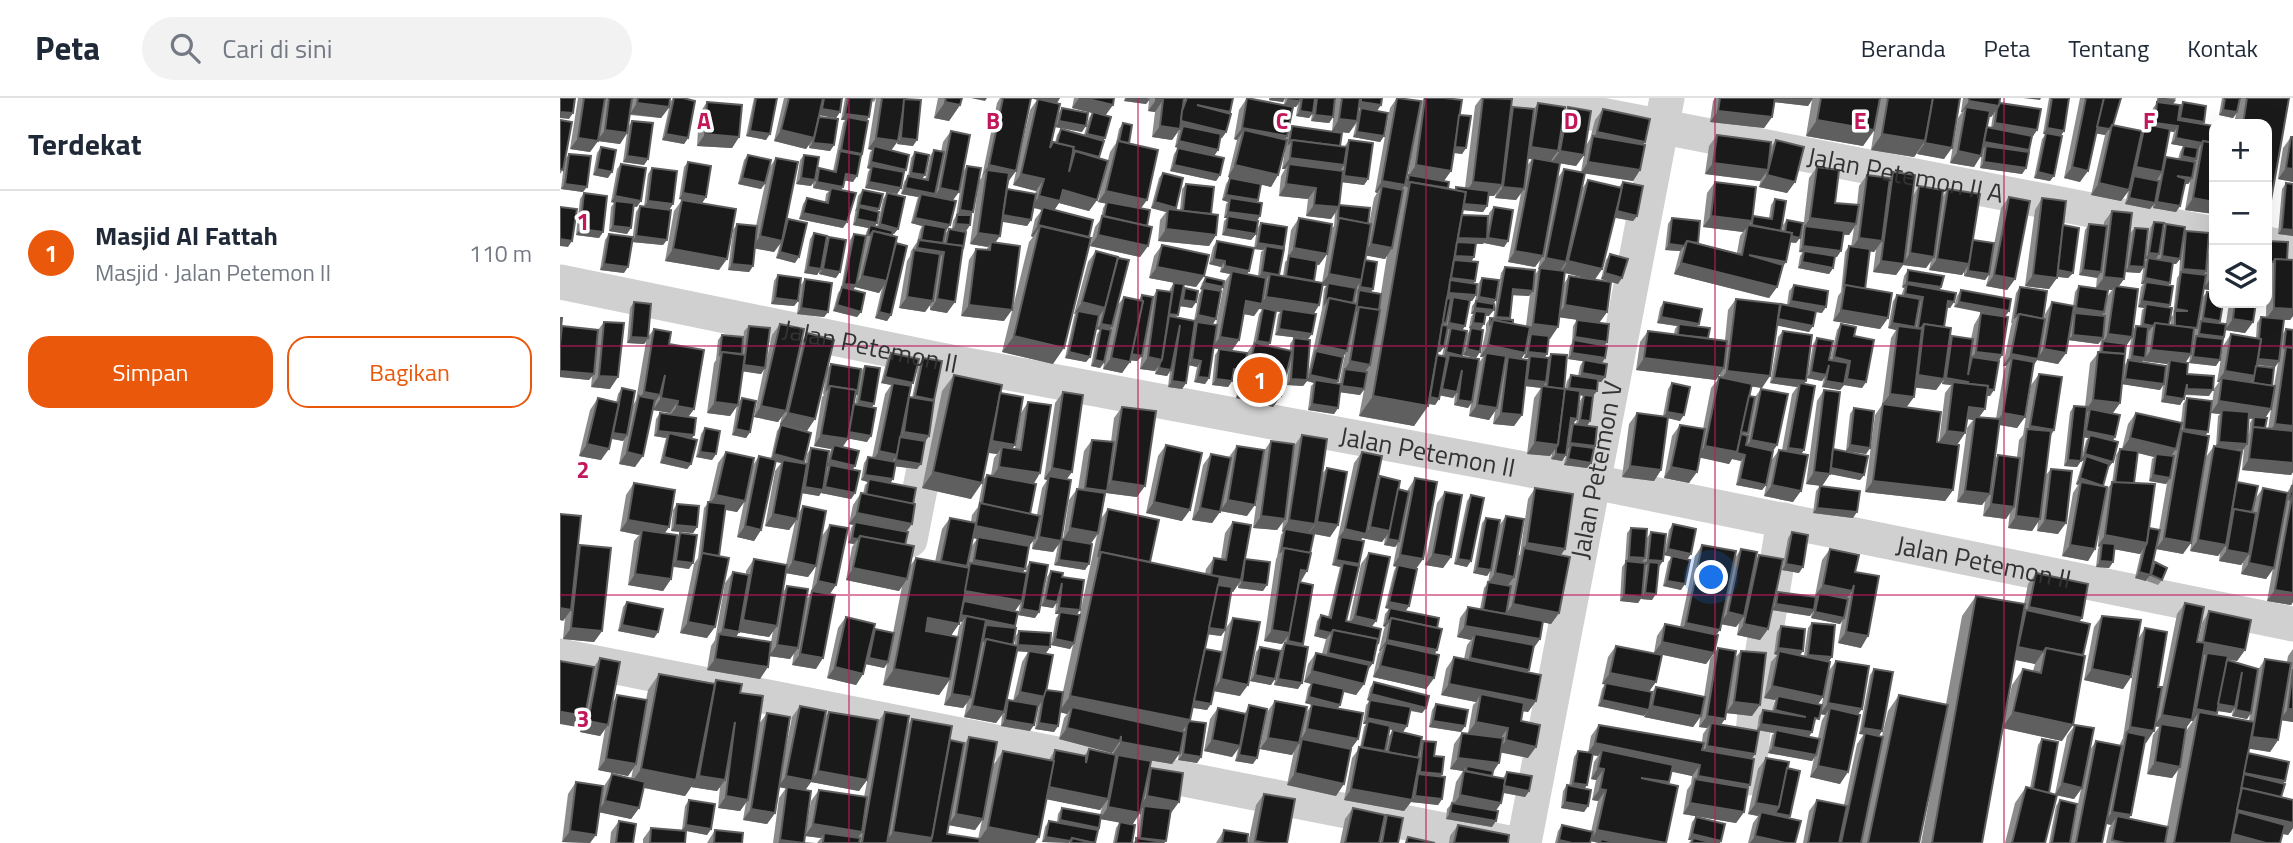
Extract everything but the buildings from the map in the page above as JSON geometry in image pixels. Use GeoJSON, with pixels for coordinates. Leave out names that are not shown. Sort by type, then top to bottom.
{"type":"FeatureCollection","features":[{"type":"Feature","properties":{"kind":"street","name":"Jalan Petemon II A"},"geometry":{"type":"LineString","coordinates":[[1514,98],[1665,112],[2209,233]]}},
{"type":"Feature","properties":{"kind":"street","name":"Jalan Petemon V"},"geometry":{"type":"LineString","coordinates":[[1524,843],[1665,112]]}},
{"type":"Feature","properties":{"kind":"street"},"geometry":{"type":"LineString","coordinates":[[2272,245],[2293,249]]}},
{"type":"Feature","properties":{"kind":"street","name":"Jalan Petemon II"},"geometry":{"type":"LineString","coordinates":[[560,282],[945,361],[1594,482],[2293,624]]}},
{"type":"Feature","properties":{"kind":"street"},"geometry":{"type":"LineString","coordinates":[[910,540],[945,361]]}},
{"type":"Feature","properties":{"kind":"street"},"geometry":{"type":"LineString","coordinates":[[1745,803],[1760,668],[1784,520]]}},
{"type":"Feature","properties":{"kind":"street"},"geometry":{"type":"LineString","coordinates":[[560,656],[1509,843]]}},
{"type":"Feature","properties":{"kind":"place","name":"Masjid Al Fattah"},"geometry":{"type":"Point","coordinates":[1260,380]}}]}
